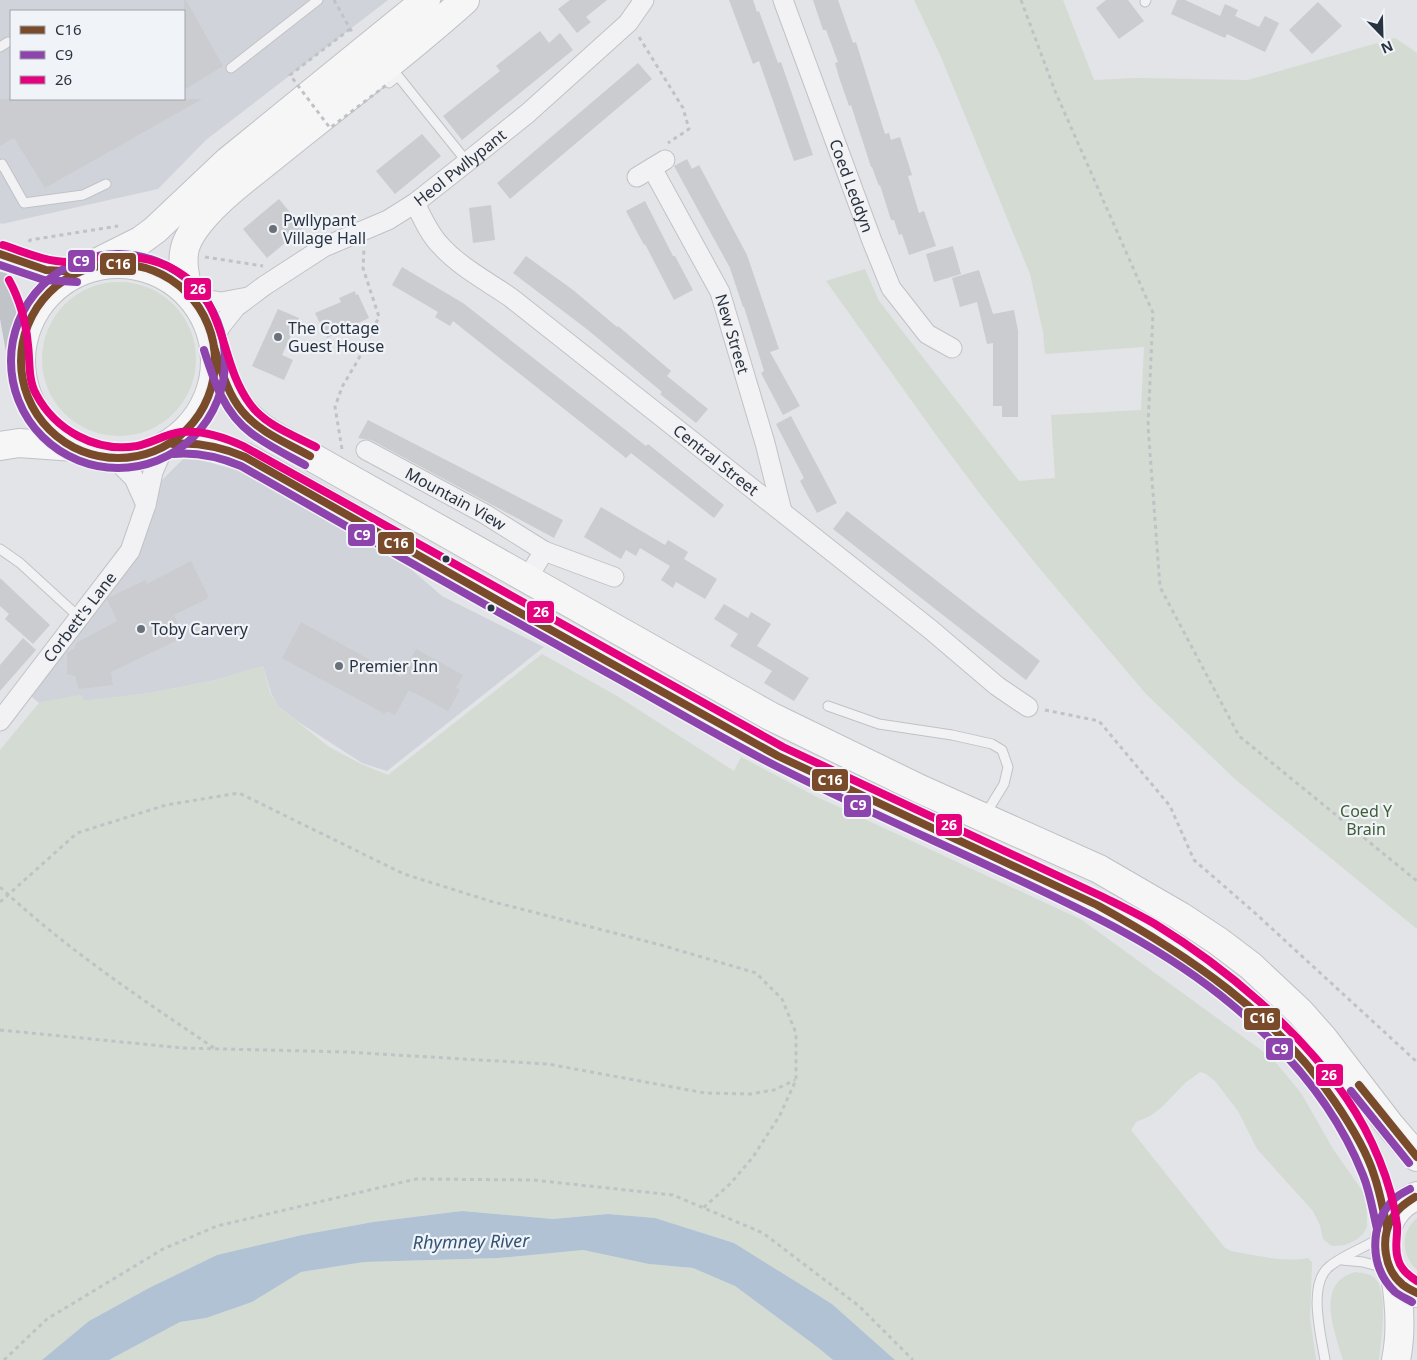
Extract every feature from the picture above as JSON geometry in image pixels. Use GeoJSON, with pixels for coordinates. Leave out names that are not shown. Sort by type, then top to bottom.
{"type":"FeatureCollection","features":[{"type":"Feature","properties":{"kind":"main road"},"geometry":{"type":"LineString","coordinates":[[0,394],[10,380],[27,329],[40,304],[58,284],[140,241],[155,230],[228,160],[426,0]]}},
{"type":"Feature","properties":{"kind":"main road"},"geometry":{"type":"LineString","coordinates":[[191,296],[184,271],[184,254],[188,240],[203,219],[258,169],[466,0]]}},
{"type":"Feature","properties":{"kind":"main road"},"geometry":{"type":"LineString","coordinates":[[0,254],[46,270],[80,271],[119,267],[151,270],[174,281],[191,296],[206,317],[223,374],[237,403],[246,416],[260,427],[770,716],[860,760],[1099,869],[1180,916],[1218,941],[1272,985],[1312,1025],[1417,1157]]}},
{"type":"Feature","properties":{"kind":"main road"},"geometry":{"type":"LineString","coordinates":[[0,285],[11,307],[19,357],[20,382],[29,403],[47,425],[75,447]]}},
{"type":"Feature","properties":{"kind":"main road"},"geometry":{"type":"LineString","coordinates":[[168,446],[186,434],[199,414],[210,378],[214,344]]}},
{"type":"Feature","properties":{"kind":"main road"},"geometry":{"type":"LineString","coordinates":[[0,446],[20,443],[75,447],[96,455],[114,458],[137,456],[168,446],[204,444],[228,450],[245,457],[778,756],[850,792],[1084,898],[1134,923],[1173,947],[1263,1018],[1302,1059],[1329,1092],[1356,1133],[1369,1161],[1382,1200],[1386,1230],[1385,1252],[1394,1273],[1401,1324],[1396,1360]]}},
{"type":"Feature","properties":{"kind":"main road"},"geometry":{"type":"LineString","coordinates":[[1386,1230],[1396,1210],[1417,1196]]}},
{"type":"Feature","properties":{"kind":"main road"},"geometry":{"type":"LineString","coordinates":[[1394,1273],[1403,1284],[1417,1293]]}},
{"type":"Feature","properties":{"kind":"street","name":"Heol Pwllypant"},"geometry":{"type":"LineString","coordinates":[[214,344],[217,333],[228,316],[249,297],[324,247],[388,220],[415,203],[467,162],[528,113],[628,22],[644,0]]}},
{"type":"Feature","properties":{"kind":"street","name":"Coed Leddyn"},"geometry":{"type":"LineString","coordinates":[[783,0],[865,223],[891,288],[927,334],[952,348]]}},
{"type":"Feature","properties":{"kind":"street","name":"New Street"},"geometry":{"type":"LineString","coordinates":[[655,162],[720,292],[765,443],[782,511]]}},
{"type":"Feature","properties":{"kind":"street","name":"Central Street"},"geometry":{"type":"LineString","coordinates":[[415,203],[432,235],[452,257],[510,297],[930,629],[997,686],[1028,707]]}},
{"type":"Feature","properties":{"kind":"street","name":"Heol Pwllypant"},"geometry":{"type":"LineString","coordinates":[[191,296],[221,302],[249,297]]}},
{"type":"Feature","properties":{"kind":"street","name":"Corbett's Lane"},"geometry":{"type":"LineString","coordinates":[[0,721],[130,551],[146,505],[153,472],[168,446]]}},
{"type":"Feature","properties":{"kind":"street","name":"Mountain View"},"geometry":{"type":"LineString","coordinates":[[366,450],[485,514],[544,551],[614,578]]}},
{"type":"Feature","properties":{"kind":"street"},"geometry":{"type":"LineString","coordinates":[[114,458],[134,478],[146,505]]}},
{"type":"Feature","properties":{"kind":"street"},"geometry":{"type":"LineString","coordinates":[[527,579],[544,551]]}},
{"type":"Feature","properties":{"kind":"lane"},"geometry":{"type":"LineString","coordinates":[[230,68],[318,0]]}},
{"type":"Feature","properties":{"kind":"lane"},"geometry":{"type":"LineString","coordinates":[[389,83],[398,76],[467,162]]}},
{"type":"Feature","properties":{"kind":"lane"},"geometry":{"type":"LineString","coordinates":[[0,166],[2,164],[24,203],[83,196],[106,184]]}},
{"type":"Feature","properties":{"kind":"lane"},"geometry":{"type":"LineString","coordinates":[[0,549],[20,563],[80,618]]}},
{"type":"Feature","properties":{"kind":"lane"},"geometry":{"type":"LineString","coordinates":[[828,706],[879,724],[952,735],[992,744],[1002,750],[1008,767],[1004,784],[984,817]]}},
{"type":"Feature","properties":{"kind":"lane"},"geometry":{"type":"LineString","coordinates":[[1325,1360],[1317,1291],[1323,1273],[1328,1267],[1369,1245],[1386,1230]]}},
{"type":"Feature","properties":{"kind":"lane"},"geometry":{"type":"LineString","coordinates":[[1342,1260],[1374,1264],[1394,1273]]}},
{"type":"Feature","properties":{"kind":"path"},"geometry":{"type":"LineString","coordinates":[[334,0],[350,29],[290,75],[330,128],[389,83]]}},
{"type":"Feature","properties":{"kind":"path"},"geometry":{"type":"LineString","coordinates":[[1021,0],[1055,91],[1152,313],[1148,426],[1160,587],[1239,736],[1417,881]]}},
{"type":"Feature","properties":{"kind":"path"},"geometry":{"type":"LineString","coordinates":[[646,46],[684,108],[689,129],[655,162]]}},
{"type":"Feature","properties":{"kind":"path"},"geometry":{"type":"LineString","coordinates":[[342,454],[335,407],[342,387],[358,360],[379,317],[363,268]]}},
{"type":"Feature","properties":{"kind":"path"},"geometry":{"type":"LineString","coordinates":[[1028,707],[1099,721],[1170,806],[1194,860],[1255,913],[1417,1062]]}},
{"type":"Feature","properties":{"kind":"path"},"geometry":{"type":"LineString","coordinates":[[0,902],[77,833],[166,805],[239,793],[404,874],[490,901],[661,945],[756,973],[782,999],[796,1033],[796,1080],[780,1115],[753,1157],[730,1184],[703,1208]]}},
{"type":"Feature","properties":{"kind":"path"},"geometry":{"type":"LineString","coordinates":[[0,887],[59,938],[133,993],[215,1048]]}},
{"type":"Feature","properties":{"kind":"path"},"geometry":{"type":"LineString","coordinates":[[0,1030],[183,1048],[345,1052],[548,1064],[705,1093],[750,1094],[774,1090],[796,1080]]}},
{"type":"Feature","properties":{"kind":"path"},"geometry":{"type":"LineString","coordinates":[[4,1360],[48,1319],[163,1249],[217,1226],[416,1178],[533,1180],[673,1195],[763,1233],[859,1306],[913,1360]]}},
{"type":"Feature","properties":{"kind":"shaded area"},"geometry":{"type":"Polygon","coordinates":[[[0,0],[388,0],[206,140],[158,189],[0,223],[0,0]]]}},
{"type":"Feature","properties":{"kind":"shaded area"},"geometry":{"type":"Polygon","coordinates":[[[186,456],[251,474],[323,518],[399,559],[442,596],[544,647],[387,771],[362,763],[297,721],[279,707],[271,693],[263,666],[216,680],[150,693],[84,701],[81,695],[39,703],[26,692],[96,612],[123,574],[154,488],[186,456]]]}},
{"type":"Feature","properties":{"kind":"green space","name":"Coed Y Brain"},"geometry":{"type":"Polygon","coordinates":[[[914,0],[1063,0],[1094,80],[1136,78],[1248,80],[1395,38],[1417,53],[1417,929],[1236,780],[1146,694],[1040,569],[980,494],[826,281],[865,269],[879,301],[1019,481],[1055,478],[1051,415],[1141,410],[1144,347],[1045,354],[1043,332],[1030,274],[941,57],[914,0]]]}},
{"type":"Feature","properties":{"kind":"green space"},"geometry":{"type":"Polygon","coordinates":[[[119,282],[149,287],[174,304],[191,329],[196,359],[191,389],[174,414],[149,431],[119,436],[89,431],[64,414],[47,389],[42,359],[47,329],[64,304],[89,287],[119,282]]]}},
{"type":"Feature","properties":{"kind":"green space"},"geometry":{"type":"Polygon","coordinates":[[[542,654],[617,696],[734,771],[741,757],[815,796],[1082,920],[1272,1058],[1301,1093],[1333,1149],[1366,1196],[1367,1227],[1356,1240],[1345,1245],[1332,1246],[1323,1239],[1320,1225],[1313,1211],[1257,1149],[1238,1111],[1215,1081],[1206,1074],[1200,1072],[1185,1083],[1162,1107],[1150,1116],[1136,1122],[1131,1130],[1225,1248],[1231,1251],[1270,1258],[1290,1260],[1308,1258],[1312,1262],[1310,1318],[1316,1360],[895,1360],[832,1304],[734,1243],[655,1218],[608,1214],[553,1219],[462,1211],[373,1222],[302,1235],[217,1255],[149,1288],[89,1321],[42,1360],[0,1360],[0,750],[39,703],[81,695],[84,701],[150,693],[216,680],[263,666],[270,693],[279,707],[329,747],[361,764],[388,775],[542,654]]]}},
{"type":"Feature","properties":{"kind":"green space"},"geometry":{"type":"Polygon","coordinates":[[[1417,1218],[1417,1270],[1405,1251],[1405,1237],[1411,1224],[1417,1218]]]}},
{"type":"Feature","properties":{"kind":"green space"},"geometry":{"type":"Polygon","coordinates":[[[583,1250],[649,1264],[693,1268],[735,1286],[833,1360],[109,1360],[180,1322],[206,1318],[252,1302],[301,1272],[364,1262],[499,1258],[583,1250]]]}},
{"type":"Feature","properties":{"kind":"green space"},"geometry":{"type":"Polygon","coordinates":[[[1356,1272],[1372,1276],[1378,1282],[1381,1291],[1383,1315],[1379,1360],[1343,1360],[1336,1336],[1331,1309],[1331,1297],[1335,1286],[1343,1278],[1356,1272]]]}},
{"type":"Feature","properties":{"kind":"water","name":"Rhymney River"},"geometry":{"type":"Polygon","coordinates":[[[462,1211],[553,1219],[608,1214],[655,1218],[734,1243],[832,1304],[895,1360],[833,1360],[735,1286],[693,1268],[649,1264],[583,1250],[499,1258],[364,1262],[301,1272],[252,1302],[206,1318],[180,1322],[109,1360],[42,1360],[89,1321],[149,1288],[217,1255],[302,1235],[373,1222],[462,1211]]]}},
{"type":"Feature","properties":{"kind":"building"},"geometry":{"type":"Polygon","coordinates":[[[184,0],[186,0],[223,66],[185,89],[185,10],[184,0]]]}},
{"type":"Feature","properties":{"kind":"building"},"geometry":{"type":"Polygon","coordinates":[[[570,0],[607,0],[586,17],[591,22],[577,33],[558,9],[570,0]]]}},
{"type":"Feature","properties":{"kind":"building"},"geometry":{"type":"Polygon","coordinates":[[[729,0],[753,0],[757,12],[759,11],[778,63],[781,62],[813,155],[794,161],[759,61],[753,64],[729,0]]]}},
{"type":"Feature","properties":{"kind":"building"},"geometry":{"type":"Polygon","coordinates":[[[813,0],[838,0],[853,43],[856,42],[885,134],[889,133],[891,140],[900,137],[912,175],[908,176],[919,213],[924,211],[936,246],[909,255],[902,234],[899,235],[894,220],[891,220],[851,105],[849,106],[839,77],[835,63],[838,62],[826,30],[823,30],[813,0]]]}},
{"type":"Feature","properties":{"kind":"building"},"geometry":{"type":"Polygon","coordinates":[[[1106,0],[1128,0],[1144,21],[1119,39],[1096,8],[1106,0]]]}},
{"type":"Feature","properties":{"kind":"building"},"geometry":{"type":"Polygon","coordinates":[[[1177,0],[1185,0],[1220,16],[1225,4],[1238,10],[1235,16],[1259,27],[1265,16],[1279,23],[1265,52],[1227,34],[1225,38],[1171,14],[1177,0]]]}},
{"type":"Feature","properties":{"kind":"building"},"geometry":{"type":"Polygon","coordinates":[[[1318,2],[1342,26],[1312,54],[1289,30],[1318,2]]]}},
{"type":"Feature","properties":{"kind":"building"},"geometry":{"type":"Polygon","coordinates":[[[540,31],[549,43],[560,33],[573,50],[462,140],[443,116],[500,71],[496,66],[540,31]]]}},
{"type":"Feature","properties":{"kind":"building"},"geometry":{"type":"Polygon","coordinates":[[[638,63],[652,79],[510,199],[497,183],[638,63]]]}},
{"type":"Feature","properties":{"kind":"building"},"geometry":{"type":"Polygon","coordinates":[[[0,99],[202,99],[45,188],[14,138],[0,146],[0,99]]]}},
{"type":"Feature","properties":{"kind":"building"},"geometry":{"type":"Polygon","coordinates":[[[422,134],[441,156],[395,194],[376,171],[422,134]]]}},
{"type":"Feature","properties":{"kind":"building"},"geometry":{"type":"Polygon","coordinates":[[[687,159],[692,169],[699,165],[747,255],[779,349],[770,352],[800,406],[783,415],[761,373],[764,371],[730,268],[674,166],[687,159]]]}},
{"type":"Feature","properties":{"kind":"building","name":"Pwllypant Village Hall"},"geometry":{"type":"Polygon","coordinates":[[[279,199],[303,228],[267,258],[243,229],[279,199]]]}},
{"type":"Feature","properties":{"kind":"building"},"geometry":{"type":"Polygon","coordinates":[[[645,201],[693,290],[674,300],[626,211],[645,201]]]}},
{"type":"Feature","properties":{"kind":"building"},"geometry":{"type":"Polygon","coordinates":[[[491,205],[495,240],[473,243],[469,208],[491,205]]]}},
{"type":"Feature","properties":{"kind":"building"},"geometry":{"type":"Polygon","coordinates":[[[953,246],[961,274],[934,282],[926,254],[953,246]]]}},
{"type":"Feature","properties":{"kind":"building"},"geometry":{"type":"Polygon","coordinates":[[[526,256],[573,290],[671,371],[667,376],[708,409],[696,423],[660,394],[662,392],[588,330],[513,273],[526,256]]]}},
{"type":"Feature","properties":{"kind":"building"},"geometry":{"type":"Polygon","coordinates":[[[402,267],[463,303],[646,446],[648,444],[724,505],[714,518],[631,453],[626,458],[453,321],[450,326],[435,317],[438,312],[392,285],[402,267]]]}},
{"type":"Feature","properties":{"kind":"building"},"geometry":{"type":"Polygon","coordinates":[[[979,270],[993,314],[1014,310],[1018,331],[1018,417],[1002,417],[1002,406],[993,406],[993,343],[987,344],[977,302],[960,307],[952,278],[979,270]]]}},
{"type":"Feature","properties":{"kind":"building"},"geometry":{"type":"Polygon","coordinates":[[[355,291],[369,318],[327,338],[315,313],[341,302],[339,298],[355,291]]]}},
{"type":"Feature","properties":{"kind":"building","name":"The Cottage Guest House"},"geometry":{"type":"Polygon","coordinates":[[[278,309],[299,318],[282,355],[293,360],[284,380],[252,366],[278,309]]]}},
{"type":"Feature","properties":{"kind":"building"},"geometry":{"type":"Polygon","coordinates":[[[791,416],[837,503],[817,513],[800,481],[804,478],[776,424],[791,416]]]}},
{"type":"Feature","properties":{"kind":"building"},"geometry":{"type":"Polygon","coordinates":[[[368,420],[563,520],[554,538],[371,440],[358,438],[368,420]]]}},
{"type":"Feature","properties":{"kind":"building"},"geometry":{"type":"Polygon","coordinates":[[[601,507],[665,545],[668,540],[688,552],[684,559],[717,579],[705,599],[676,582],[673,588],[661,580],[670,566],[640,548],[636,556],[626,550],[621,559],[584,537],[601,507]]]}},
{"type":"Feature","properties":{"kind":"building"},"geometry":{"type":"Polygon","coordinates":[[[847,511],[1040,661],[1026,680],[833,529],[847,511]]]}},
{"type":"Feature","properties":{"kind":"building","name":"Toby Carvery"},"geometry":{"type":"Polygon","coordinates":[[[191,561],[209,598],[174,615],[184,637],[111,672],[113,685],[79,689],[75,676],[67,674],[67,652],[74,649],[76,643],[117,621],[107,599],[145,580],[147,584],[191,561]]]}},
{"type":"Feature","properties":{"kind":"building"},"geometry":{"type":"Polygon","coordinates":[[[0,578],[50,625],[33,644],[5,619],[9,614],[0,606],[0,578]]]}},
{"type":"Feature","properties":{"kind":"building"},"geometry":{"type":"Polygon","coordinates":[[[724,604],[748,618],[751,612],[771,624],[757,646],[809,678],[794,701],[764,683],[772,671],[730,646],[738,634],[714,619],[724,604]]]}},
{"type":"Feature","properties":{"kind":"building","name":"Premier Inn"},"geometry":{"type":"Polygon","coordinates":[[[301,622],[401,677],[416,649],[463,675],[456,688],[460,690],[448,711],[409,690],[395,715],[387,711],[385,714],[282,658],[301,622]]]}},
{"type":"Feature","properties":{"kind":"building"},"geometry":{"type":"Polygon","coordinates":[[[23,638],[36,650],[0,691],[0,665],[23,638]]]}},
{"type":"Feature","properties":{"kind":"transit line","name":"26"},"geometry":{"type":"LineString","coordinates":[[3,245],[60,262],[125,257],[155,261],[173,269],[191,282],[204,296],[213,313],[240,387],[250,404],[271,424],[316,447]]}},
{"type":"Feature","properties":{"kind":"transit line","name":"C16"},"geometry":{"type":"LineString","coordinates":[[0,254],[46,270],[78,272]]}},
{"type":"Feature","properties":{"kind":"transit line","name":"C9"},"geometry":{"type":"LineString","coordinates":[[118,254],[139,256],[159,262],[177,272],[194,285],[207,302],[217,320],[223,340],[225,361],[223,382],[217,402],[207,420],[194,437],[177,450],[159,460],[139,466],[118,468],[97,466],[77,460],[59,450],[42,437],[29,420],[19,402],[13,382],[11,361],[13,340],[19,320],[29,302],[42,285],[59,272],[77,262],[97,256],[118,254]]}},
{"type":"Feature","properties":{"kind":"transit line","name":"C16"},"geometry":{"type":"LineString","coordinates":[[118,264],[146,268],[164,276],[179,286],[193,300],[203,315],[211,333],[215,361],[211,389],[203,407],[193,422],[179,436],[164,446],[146,454],[118,458],[90,454],[72,446],[57,436],[43,422],[33,407],[25,389],[21,361],[25,333],[33,315],[43,300],[57,286],[72,276],[90,268],[118,264]]}},
{"type":"Feature","properties":{"kind":"transit line","name":"C9"},"geometry":{"type":"LineString","coordinates":[[0,265],[44,280],[77,282]]}},
{"type":"Feature","properties":{"kind":"transit line","name":"26"},"geometry":{"type":"LineString","coordinates":[[9,280],[24,320],[33,389],[44,407],[54,418],[78,436],[107,446],[122,447],[143,445],[175,433],[197,432],[221,437],[243,446],[783,747],[1122,906],[1182,941],[1260,1002],[1307,1049],[1347,1099],[1372,1143],[1385,1176],[1397,1225],[1396,1250],[1399,1262],[1405,1272],[1417,1281]]}},
{"type":"Feature","properties":{"kind":"transit line","name":"C16"},"geometry":{"type":"LineString","coordinates":[[214,347],[228,389],[242,411],[265,431],[310,456]]}},
{"type":"Feature","properties":{"kind":"transit line","name":"C9"},"geometry":{"type":"LineString","coordinates":[[204,350],[216,385],[234,416],[257,438],[305,465]]}},
{"type":"Feature","properties":{"kind":"transit line","name":"C16"},"geometry":{"type":"LineString","coordinates":[[173,444],[210,446],[245,457],[778,756],[1097,905],[1164,944],[1228,989],[1258,1014],[1312,1070],[1341,1110],[1362,1146],[1376,1181],[1387,1227]]}},
{"type":"Feature","properties":{"kind":"transit line","name":"C9"},"geometry":{"type":"LineString","coordinates":[[174,454],[208,456],[241,466],[474,599],[776,766],[1094,916],[1123,931],[1178,965],[1252,1022],[1308,1081],[1339,1126],[1352,1150],[1365,1182],[1377,1229]]}},
{"type":"Feature","properties":{"kind":"transit line","name":"C16"},"geometry":{"type":"LineString","coordinates":[[1359,1085],[1417,1157]]}},
{"type":"Feature","properties":{"kind":"transit line","name":"C9"},"geometry":{"type":"LineString","coordinates":[[1351,1091],[1409,1163]]}},
{"type":"Feature","properties":{"kind":"transit line","name":"C9"},"geometry":{"type":"LineString","coordinates":[[1410,1189],[1395,1198],[1385,1210],[1376,1234],[1375,1246],[1380,1271],[1386,1282],[1395,1292],[1412,1302]]}},
{"type":"Feature","properties":{"kind":"transit line","name":"C16"},"geometry":{"type":"LineString","coordinates":[[1415,1197],[1405,1204],[1392,1218],[1388,1226],[1385,1244],[1388,1263],[1397,1279],[1417,1293]]}},
{"type":"Feature","properties":{"kind":"place","name":"Pwllypant Village Hall"},"geometry":{"type":"Point","coordinates":[273,229]}},
{"type":"Feature","properties":{"kind":"place","name":"The Cottage Guest House"},"geometry":{"type":"Point","coordinates":[278,337]}},
{"type":"Feature","properties":{"kind":"place","name":"Toby Carvery"},"geometry":{"type":"Point","coordinates":[141,629]}},
{"type":"Feature","properties":{"kind":"place","name":"Premier Inn"},"geometry":{"type":"Point","coordinates":[339,666]}}]}
